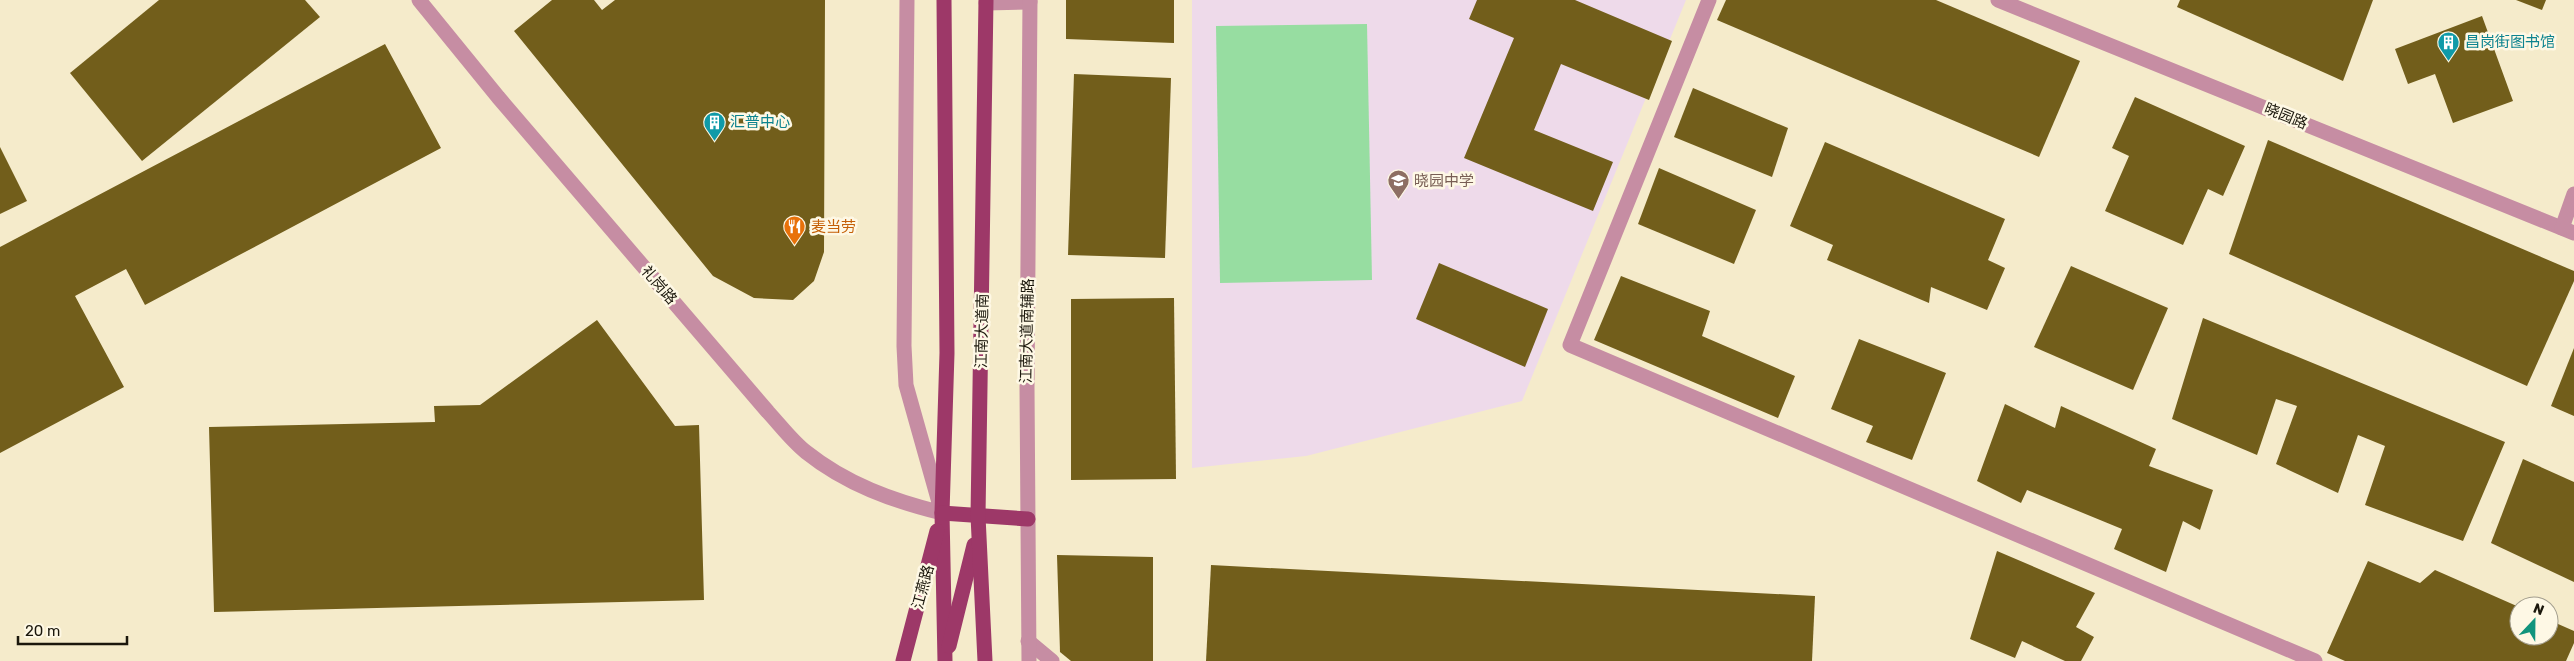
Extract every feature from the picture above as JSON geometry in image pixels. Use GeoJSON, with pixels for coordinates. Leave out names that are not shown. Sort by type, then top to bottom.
{"type":"FeatureCollection","features":[{"type":"Feature","properties":{"kind":"main road"},"geometry":{"type":"LineString","coordinates":[[943,0],[947,353],[942,513],[945,661]]}},
{"type":"Feature","properties":{"kind":"main road","name":"江南大道南"},"geometry":{"type":"LineString","coordinates":[[985,661],[978,516],[986,1]]}},
{"type":"Feature","properties":{"kind":"main road"},"geometry":{"type":"LineString","coordinates":[[942,513],[1028,519]]}},
{"type":"Feature","properties":{"kind":"main road","name":"江燕路"},"geometry":{"type":"LineString","coordinates":[[903,661],[942,513]]}},
{"type":"Feature","properties":{"kind":"main road"},"geometry":{"type":"LineString","coordinates":[[945,661],[970,568],[978,516]]}},
{"type":"Feature","properties":{"kind":"street","name":"礼岗路"},"geometry":{"type":"LineString","coordinates":[[419,0],[504,105],[768,412],[805,451],[844,477],[882,496],[942,513]]}},
{"type":"Feature","properties":{"kind":"street"},"geometry":{"type":"LineString","coordinates":[[907,0],[904,346],[906,385],[942,513]]}},
{"type":"Feature","properties":{"kind":"street"},"geometry":{"type":"LineString","coordinates":[[1709,0],[1570,345],[2315,661]]}},
{"type":"Feature","properties":{"kind":"street","name":"晓园路"},"geometry":{"type":"LineString","coordinates":[[1998,0],[2568,230]]}},
{"type":"Feature","properties":{"kind":"street"},"geometry":{"type":"LineString","coordinates":[[986,1],[1030,1]]}},
{"type":"Feature","properties":{"kind":"street","name":"江南大道南辅路"},"geometry":{"type":"LineString","coordinates":[[1029,661],[1026,387],[1030,1]]}},
{"type":"Feature","properties":{"kind":"street"},"geometry":{"type":"LineString","coordinates":[[2568,230],[2574,194]]}},
{"type":"Feature","properties":{"kind":"street"},"geometry":{"type":"LineString","coordinates":[[1028,641],[1052,661]]}},
{"type":"Feature","properties":{"kind":"shaded area","name":"晓园中学"},"geometry":{"type":"Polygon","coordinates":[[[1192,0],[1686,0],[1522,401],[1306,456],[1192,468],[1192,0]]]}},
{"type":"Feature","properties":{"kind":"green space"},"geometry":{"type":"Polygon","coordinates":[[[1367,24],[1372,280],[1220,283],[1216,26],[1367,24]]]}},
{"type":"Feature","properties":{"kind":"building"},"geometry":{"type":"Polygon","coordinates":[[[159,0],[305,0],[320,17],[142,161],[70,73],[159,0]]]}},
{"type":"Feature","properties":{"kind":"building","name":"汇普中心"},"geometry":{"type":"Polygon","coordinates":[[[552,0],[594,0],[602,10],[615,0],[825,0],[824,252],[814,281],[793,300],[754,298],[713,276],[514,31],[552,0]]]}},
{"type":"Feature","properties":{"kind":"building"},"geometry":{"type":"Polygon","coordinates":[[[1066,0],[1174,0],[1174,43],[1066,39],[1066,0]]]}},
{"type":"Feature","properties":{"kind":"building"},"geometry":{"type":"Polygon","coordinates":[[[1477,0],[1575,0],[1672,41],[1649,100],[1561,64],[1534,130],[1613,162],[1593,211],[1464,158],[1514,38],[1469,19],[1477,0]]]}},
{"type":"Feature","properties":{"kind":"building"},"geometry":{"type":"Polygon","coordinates":[[[1726,0],[1936,0],[2080,61],[2039,157],[1717,20],[1726,0]]]}},
{"type":"Feature","properties":{"kind":"building"},"geometry":{"type":"Polygon","coordinates":[[[2180,0],[2373,0],[2343,81],[2177,7],[2180,0]]]}},
{"type":"Feature","properties":{"kind":"building"},"geometry":{"type":"Polygon","coordinates":[[[2516,0],[2546,0],[2542,10],[2516,0]]]}},
{"type":"Feature","properties":{"kind":"building","name":"昌岗街图书馆"},"geometry":{"type":"Polygon","coordinates":[[[2482,16],[2513,101],[2453,123],[2435,74],[2408,84],[2395,49],[2482,16]]]}},
{"type":"Feature","properties":{"kind":"building"},"geometry":{"type":"Polygon","coordinates":[[[385,44],[441,148],[145,305],[126,269],[75,296],[124,387],[0,453],[0,247],[385,44]]]}},
{"type":"Feature","properties":{"kind":"building"},"geometry":{"type":"Polygon","coordinates":[[[1074,74],[1171,78],[1165,258],[1068,255],[1074,74]]]}},
{"type":"Feature","properties":{"kind":"building"},"geometry":{"type":"Polygon","coordinates":[[[1693,88],[1788,128],[1772,177],[1674,137],[1693,88]]]}},
{"type":"Feature","properties":{"kind":"building"},"geometry":{"type":"Polygon","coordinates":[[[2135,97],[2245,146],[2223,196],[2208,189],[2183,245],[2105,211],[2129,156],[2112,148],[2135,97]]]}},
{"type":"Feature","properties":{"kind":"building"},"geometry":{"type":"Polygon","coordinates":[[[2268,140],[2574,271],[2574,281],[2527,386],[2229,254],[2268,140]]]}},
{"type":"Feature","properties":{"kind":"building"},"geometry":{"type":"Polygon","coordinates":[[[1825,142],[2005,219],[1988,260],[2005,268],[1987,310],[1931,287],[1929,303],[1827,260],[1833,245],[1790,226],[1825,142]]]}},
{"type":"Feature","properties":{"kind":"building"},"geometry":{"type":"Polygon","coordinates":[[[0,147],[27,201],[0,214],[0,147]]]}},
{"type":"Feature","properties":{"kind":"building"},"geometry":{"type":"Polygon","coordinates":[[[1659,168],[1756,210],[1734,264],[1638,224],[1659,168]]]}},
{"type":"Feature","properties":{"kind":"building"},"geometry":{"type":"Polygon","coordinates":[[[1439,263],[1548,309],[1525,367],[1416,319],[1439,263]]]}},
{"type":"Feature","properties":{"kind":"building"},"geometry":{"type":"Polygon","coordinates":[[[2071,266],[2168,308],[2133,390],[2034,347],[2071,266]]]}},
{"type":"Feature","properties":{"kind":"building"},"geometry":{"type":"Polygon","coordinates":[[[1621,276],[1710,311],[1702,336],[1795,376],[1778,418],[1594,340],[1621,276]]]}},
{"type":"Feature","properties":{"kind":"building"},"geometry":{"type":"Polygon","coordinates":[[[1174,298],[1176,479],[1071,480],[1071,299],[1174,298]]]}},
{"type":"Feature","properties":{"kind":"building"},"geometry":{"type":"Polygon","coordinates":[[[2203,318],[2505,442],[2463,541],[2365,505],[2385,446],[2358,435],[2338,493],[2276,464],[2297,406],[2276,399],[2257,455],[2172,419],[2203,318]]]}},
{"type":"Feature","properties":{"kind":"building"},"geometry":{"type":"Polygon","coordinates":[[[597,320],[675,426],[699,425],[704,600],[214,612],[209,427],[435,422],[434,406],[480,405],[597,320]]]}},
{"type":"Feature","properties":{"kind":"building"},"geometry":{"type":"Polygon","coordinates":[[[1859,339],[1946,373],[1912,460],[1866,442],[1873,426],[1831,409],[1859,339]]]}},
{"type":"Feature","properties":{"kind":"building"},"geometry":{"type":"Polygon","coordinates":[[[2574,348],[2574,416],[2551,406],[2574,348]]]}},
{"type":"Feature","properties":{"kind":"building"},"geometry":{"type":"Polygon","coordinates":[[[2005,404],[2055,428],[2061,406],[2156,449],[2149,466],[2213,490],[2200,530],[2183,521],[2166,572],[2114,549],[2122,529],[2027,490],[2021,503],[1977,481],[2005,404]]]}},
{"type":"Feature","properties":{"kind":"building"},"geometry":{"type":"Polygon","coordinates":[[[2523,459],[2574,482],[2574,582],[2491,543],[2523,459]]]}},
{"type":"Feature","properties":{"kind":"building"},"geometry":{"type":"Polygon","coordinates":[[[1997,551],[2095,593],[2076,627],[2094,637],[2081,661],[2065,661],[2022,641],[2015,658],[1970,639],[1997,551]]]}},
{"type":"Feature","properties":{"kind":"building"},"geometry":{"type":"Polygon","coordinates":[[[1057,555],[1153,557],[1153,661],[1071,661],[1060,652],[1057,555]]]}},
{"type":"Feature","properties":{"kind":"building"},"geometry":{"type":"Polygon","coordinates":[[[2368,561],[2420,583],[2435,570],[2509,603],[2509,646],[2559,646],[2559,624],[2574,631],[2574,643],[2566,661],[2345,661],[2327,653],[2368,561]]]}},
{"type":"Feature","properties":{"kind":"building"},"geometry":{"type":"Polygon","coordinates":[[[1211,565],[1815,596],[1812,661],[1206,661],[1211,565]]]}},
{"type":"Feature","properties":{"kind":"place","name":"昌岗街图书馆"},"geometry":{"type":"Point","coordinates":[2449,61]}},
{"type":"Feature","properties":{"kind":"place","name":"汇普中心"},"geometry":{"type":"Point","coordinates":[714,141]}},
{"type":"Feature","properties":{"kind":"place","name":"晓园中学"},"geometry":{"type":"Point","coordinates":[1398,200]}},
{"type":"Feature","properties":{"kind":"place","name":"麦当劳"},"geometry":{"type":"Point","coordinates":[795,246]}}]}
